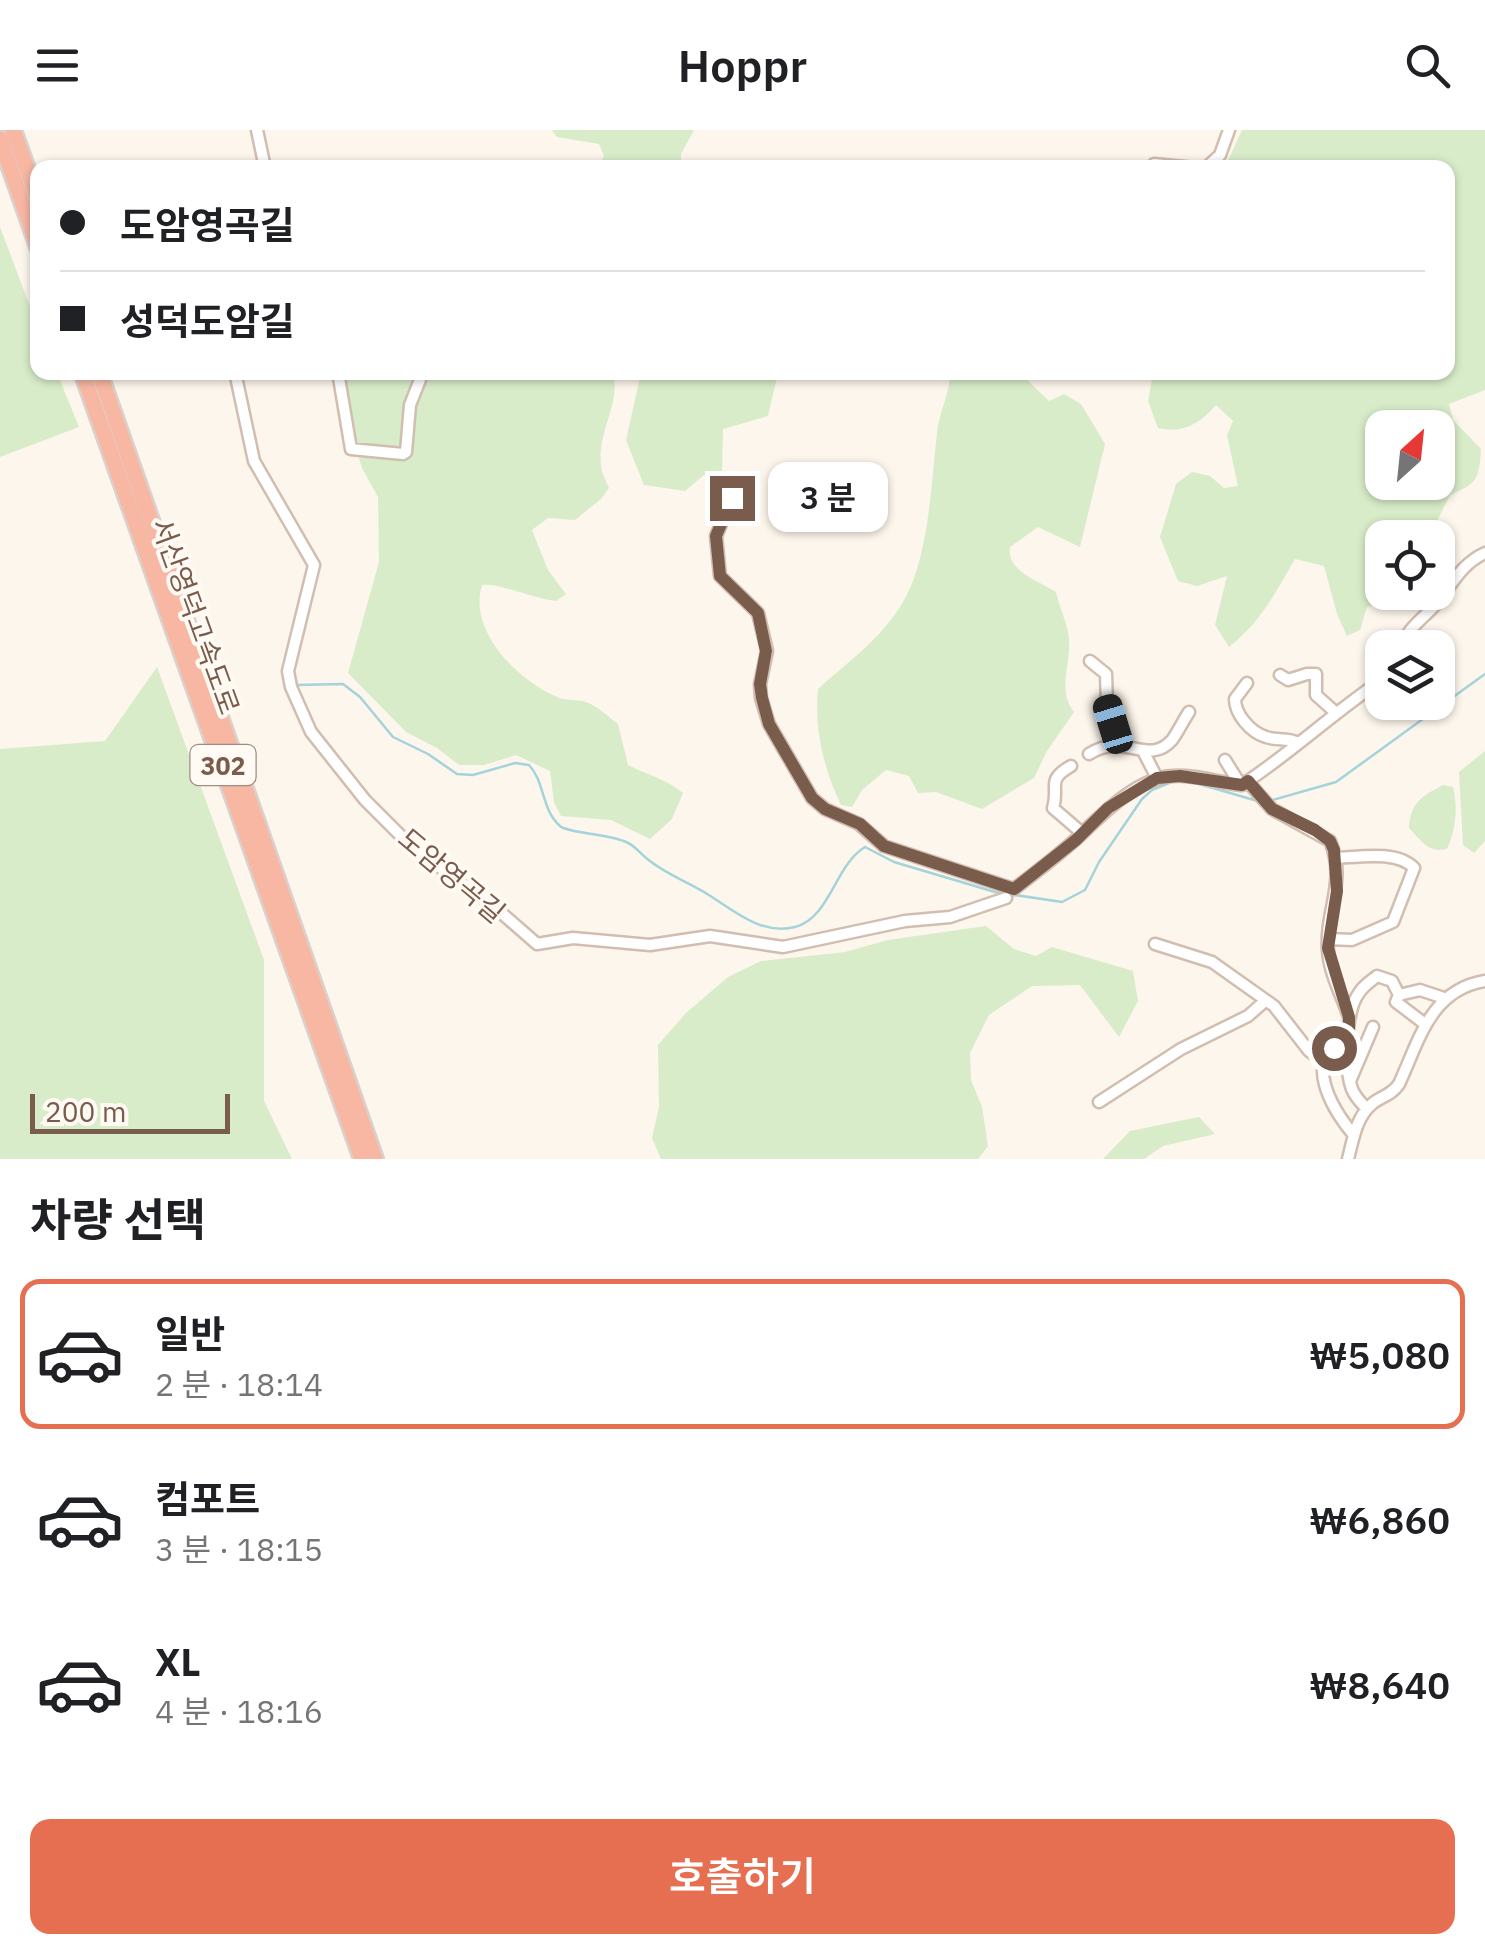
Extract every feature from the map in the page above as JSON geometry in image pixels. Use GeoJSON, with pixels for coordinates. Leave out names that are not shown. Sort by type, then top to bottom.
{"type":"FeatureCollection","features":[{"type":"Feature","properties":{"kind":"highway"},"geometry":{"type":"LineString","coordinates":[[13,130],[30,177]]}},
{"type":"Feature","properties":{"kind":"highway"},"geometry":{"type":"LineString","coordinates":[[0,139],[30,223]]}},
{"type":"Feature","properties":{"kind":"highway","name":"서산영덕고속도로"},"geometry":{"type":"LineString","coordinates":[[85,380],[362,1159]]}},
{"type":"Feature","properties":{"kind":"highway","name":"서산영덕고속도로"},"geometry":{"type":"LineString","coordinates":[[101,380],[375,1159]]}},
{"type":"Feature","properties":{"kind":"street"},"geometry":{"type":"LineString","coordinates":[[256,130],[263,160]]}},
{"type":"Feature","properties":{"kind":"street"},"geometry":{"type":"LineString","coordinates":[[1215,160],[1229,130]]}},
{"type":"Feature","properties":{"kind":"street","name":"도암영곡길"},"geometry":{"type":"LineString","coordinates":[[236,380],[254,461],[314,565],[288,671],[310,732],[365,800],[414,849],[490,904],[532,942],[573,938],[650,945],[710,936],[783,947],[880,925],[950,917],[1010,893],[1108,808],[1157,778]]}},
{"type":"Feature","properties":{"kind":"street"},"geometry":{"type":"LineString","coordinates":[[339,380],[350,450],[403,454],[410,404],[420,380]]}},
{"type":"Feature","properties":{"kind":"street"},"geometry":{"type":"LineString","coordinates":[[732,489],[716,536],[720,576],[758,613],[766,651],[760,684],[769,724],[812,798],[825,809],[860,824],[884,846],[1010,893]]}},
{"type":"Feature","properties":{"kind":"street"},"geometry":{"type":"LineString","coordinates":[[1410,630],[1438,602],[1459,572],[1485,553]]}},
{"type":"Feature","properties":{"kind":"street"},"geometry":{"type":"LineString","coordinates":[[1090,661],[1106,674],[1107,704],[1119,744]]}},
{"type":"Feature","properties":{"kind":"street"},"geometry":{"type":"LineString","coordinates":[[1280,674],[1288,680],[1316,674],[1316,695],[1335,712]]}},
{"type":"Feature","properties":{"kind":"street"},"geometry":{"type":"LineString","coordinates":[[1247,683],[1234,699],[1240,716],[1266,737],[1290,738],[1299,743]]}},
{"type":"Feature","properties":{"kind":"street"},"geometry":{"type":"LineString","coordinates":[[1143,752],[1157,778],[1180,776],[1244,782],[1365,692]]}},
{"type":"Feature","properties":{"kind":"street"},"geometry":{"type":"LineString","coordinates":[[1089,754],[1100,747],[1119,744],[1143,752],[1162,747],[1189,712]]}},
{"type":"Feature","properties":{"kind":"street"},"geometry":{"type":"LineString","coordinates":[[1225,760],[1272,809],[1330,841],[1336,858],[1337,891],[1329,939],[1332,969],[1349,1017],[1350,1082],[1353,1093],[1367,1109]]}},
{"type":"Feature","properties":{"kind":"street"},"geometry":{"type":"LineString","coordinates":[[1070,766],[1057,774],[1054,781],[1053,808],[1082,833]]}},
{"type":"Feature","properties":{"kind":"street"},"geometry":{"type":"LineString","coordinates":[[1329,939],[1352,940],[1393,922],[1414,868],[1408,861],[1396,858],[1336,858]]}},
{"type":"Feature","properties":{"kind":"street"},"geometry":{"type":"LineString","coordinates":[[1155,944],[1212,962],[1282,1015],[1309,1051],[1323,1061]]}},
{"type":"Feature","properties":{"kind":"street"},"geometry":{"type":"LineString","coordinates":[[1349,1017],[1359,992],[1377,976],[1392,981],[1399,995],[1396,1002],[1425,1024]]}},
{"type":"Feature","properties":{"kind":"street"},"geometry":{"type":"LineString","coordinates":[[1348,1159],[1353,1134],[1367,1109],[1400,1084],[1425,1024],[1444,998],[1461,987],[1485,980]]}},
{"type":"Feature","properties":{"kind":"street"},"geometry":{"type":"LineString","coordinates":[[1399,995],[1420,990],[1444,998]]}},
{"type":"Feature","properties":{"kind":"street"},"geometry":{"type":"LineString","coordinates":[[1099,1102],[1181,1048],[1248,1016],[1265,1001]]}},
{"type":"Feature","properties":{"kind":"street"},"geometry":{"type":"LineString","coordinates":[[1350,1082],[1373,1027]]}},
{"type":"Feature","properties":{"kind":"street"},"geometry":{"type":"LineString","coordinates":[[1349,1044],[1334,1048],[1323,1061],[1331,1102],[1353,1134]]}},
{"type":"Feature","properties":{"kind":"green space"},"geometry":{"type":"Polygon","coordinates":[[[552,130],[694,130],[681,160],[602,160],[599,144],[557,137],[552,130]]]}},
{"type":"Feature","properties":{"kind":"green space"},"geometry":{"type":"Polygon","coordinates":[[[1242,130],[1485,130],[1485,390],[1449,404],[1450,410],[1365,410],[1365,500],[1448,500],[1438,520],[1365,520],[1366,610],[1360,630],[1347,636],[1324,566],[1295,559],[1258,617],[1229,647],[1215,625],[1227,576],[1197,586],[1178,581],[1160,537],[1176,484],[1192,472],[1210,476],[1224,488],[1238,486],[1227,435],[1233,421],[1216,405],[1190,426],[1175,430],[1158,428],[1148,401],[1152,380],[1455,380],[1455,160],[1228,160],[1242,130]]]}},
{"type":"Feature","properties":{"kind":"green space"},"geometry":{"type":"Polygon","coordinates":[[[0,227],[30,306],[30,380],[60,380],[79,427],[0,457],[0,227]]]}},
{"type":"Feature","properties":{"kind":"green space"},"geometry":{"type":"Polygon","coordinates":[[[343,380],[614,380],[601,453],[602,471],[609,488],[575,520],[548,518],[532,530],[548,570],[566,594],[556,601],[482,585],[480,602],[489,636],[512,666],[555,696],[586,702],[603,712],[618,724],[628,765],[683,793],[672,819],[650,839],[611,820],[561,816],[554,802],[550,771],[516,755],[484,765],[459,765],[406,732],[348,673],[379,562],[378,497],[362,468],[343,405],[343,380]]]}},
{"type":"Feature","properties":{"kind":"green space"},"geometry":{"type":"Polygon","coordinates":[[[639,380],[776,380],[768,416],[723,429],[722,473],[704,475],[685,491],[644,485],[626,440],[639,380]]]}},
{"type":"Feature","properties":{"kind":"green space"},"geometry":{"type":"Polygon","coordinates":[[[949,380],[1027,380],[1049,401],[1064,394],[1081,404],[1105,444],[1080,547],[1038,527],[1010,547],[1018,569],[1056,592],[1068,632],[1065,684],[1074,712],[1034,778],[982,809],[936,792],[918,793],[909,776],[886,770],[862,790],[852,807],[841,805],[822,748],[818,689],[882,630],[910,589],[923,546],[938,425],[949,380]]]}},
{"type":"Feature","properties":{"kind":"green space"},"geometry":{"type":"Polygon","coordinates":[[[1455,422],[1481,449],[1478,474],[1455,492],[1455,422]]]}},
{"type":"Feature","properties":{"kind":"green space"},"geometry":{"type":"Polygon","coordinates":[[[157,667],[264,960],[264,1101],[292,1159],[0,1159],[0,749],[105,741],[157,667]]]}},
{"type":"Feature","properties":{"kind":"green space"},"geometry":{"type":"Polygon","coordinates":[[[1485,751],[1485,841],[1474,853],[1463,845],[1459,772],[1485,751]]]}},
{"type":"Feature","properties":{"kind":"green space"},"geometry":{"type":"Polygon","coordinates":[[[1443,785],[1453,787],[1456,811],[1447,849],[1440,850],[1425,845],[1409,828],[1418,801],[1443,785]]]}},
{"type":"Feature","properties":{"kind":"green space"},"geometry":{"type":"Polygon","coordinates":[[[986,926],[1014,949],[1036,956],[1052,947],[1133,971],[1138,1001],[1119,1037],[1080,985],[1032,986],[989,1015],[970,1053],[971,1080],[982,1107],[988,1146],[978,1159],[661,1159],[652,1138],[659,1107],[658,1045],[686,1013],[728,977],[761,961],[845,952],[888,940],[986,926]]]}},
{"type":"Feature","properties":{"kind":"green space"},"geometry":{"type":"Polygon","coordinates":[[[1199,1117],[1215,1134],[1163,1146],[1144,1159],[1103,1159],[1130,1131],[1199,1117]]]}},
{"type":"Feature","properties":{"kind":"waterway"},"geometry":{"type":"LineString","coordinates":[[1269,801],[1336,782],[1485,674]]}},
{"type":"Feature","properties":{"kind":"waterway"},"geometry":{"type":"LineString","coordinates":[[296,685],[343,684],[360,697],[393,737],[457,774],[473,775],[515,763],[529,765],[549,812],[560,826],[626,842],[663,870],[746,919],[770,928],[795,927],[807,922],[825,902],[846,866],[865,847],[894,862],[995,892],[1062,902],[1085,890],[1142,799],[1174,781]]}},
{"type":"Feature","properties":{"kind":"waterway"},"geometry":{"type":"LineString","coordinates":[[1192,782],[1261,802]]}},
{"type":"Feature","properties":{"kind":"route"},"geometry":{"type":"LineString","coordinates":[[732,498],[716,536],[720,576],[748,600],[762,622],[766,651],[760,684],[769,724],[780,748],[818,805],[860,824],[884,846],[1014,889],[1076,840],[1108,808],[1157,778],[1180,776],[1242,785],[1248,781],[1272,809],[1315,830],[1330,841],[1334,850],[1337,891],[1328,948],[1349,1017],[1349,1044],[1334,1048]]}}]}
